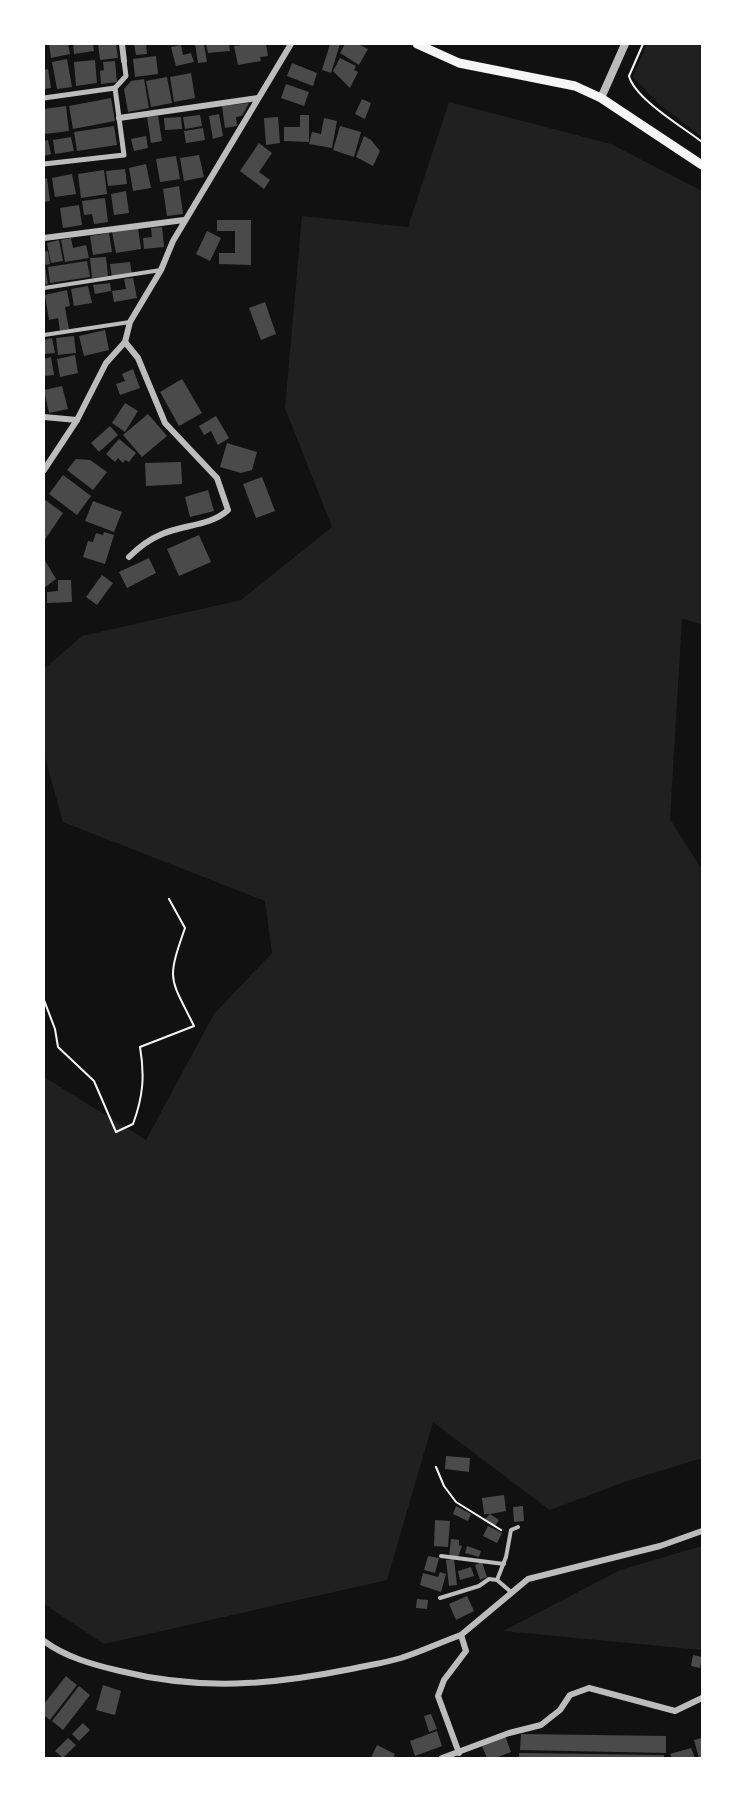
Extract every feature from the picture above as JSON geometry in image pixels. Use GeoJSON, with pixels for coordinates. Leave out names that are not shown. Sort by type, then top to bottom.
{"type":"FeatureCollection","features":[{"type":"Feature","properties":{"kind":"main road"},"geometry":{"type":"LineString","coordinates":[[417,44],[459,63],[575,86],[602,98],[702,165]]}},
{"type":"Feature","properties":{"kind":"street"},"geometry":{"type":"LineString","coordinates":[[44,98],[115,88],[126,76],[122,44]]}},
{"type":"Feature","properties":{"kind":"street"},"geometry":{"type":"LineString","coordinates":[[44,470],[77,420],[106,363],[125,342],[130,322],[161,270],[184,220],[291,44]]}},
{"type":"Feature","properties":{"kind":"street"},"geometry":{"type":"LineString","coordinates":[[602,98],[625,44]]}},
{"type":"Feature","properties":{"kind":"street"},"geometry":{"type":"LineString","coordinates":[[44,164],[124,155],[115,88]]}},
{"type":"Feature","properties":{"kind":"street"},"geometry":{"type":"LineString","coordinates":[[119,118],[258,98]]}},
{"type":"Feature","properties":{"kind":"street"},"geometry":{"type":"LineString","coordinates":[[44,238],[184,220]]}},
{"type":"Feature","properties":{"kind":"street"},"geometry":{"type":"LineString","coordinates":[[125,342],[138,357],[165,423],[218,478],[228,510],[217,520],[161,534],[139,547],[129,557]]}},
{"type":"Feature","properties":{"kind":"street"},"geometry":{"type":"LineString","coordinates":[[44,417],[77,420]]}},
{"type":"Feature","properties":{"kind":"street"},"geometry":{"type":"LineString","coordinates":[[44,1641],[54,1648],[100,1666],[183,1683],[228,1684],[289,1681],[400,1659],[461,1635],[528,1579],[660,1546],[702,1531]]}},
{"type":"Feature","properties":{"kind":"street"},"geometry":{"type":"LineString","coordinates":[[459,1754],[438,1696],[444,1680],[466,1651],[461,1635]]}},
{"type":"Feature","properties":{"kind":"street"},"geometry":{"type":"LineString","coordinates":[[442,1758],[459,1754],[509,1733],[541,1725],[560,1710],[570,1695],[589,1688],[675,1711],[702,1698]]}},
{"type":"Feature","properties":{"kind":"lane"},"geometry":{"type":"LineString","coordinates":[[44,288],[161,270]]}},
{"type":"Feature","properties":{"kind":"lane"},"geometry":{"type":"LineString","coordinates":[[44,335],[130,322]]}},
{"type":"Feature","properties":{"kind":"lane"},"geometry":{"type":"LineString","coordinates":[[497,1580],[504,1564],[511,1530],[518,1527]]}},
{"type":"Feature","properties":{"kind":"lane"},"geometry":{"type":"LineString","coordinates":[[441,1556],[504,1564]]}},
{"type":"Feature","properties":{"kind":"lane"},"geometry":{"type":"LineString","coordinates":[[440,1598],[479,1586],[489,1579],[497,1580],[512,1593]]}},
{"type":"Feature","properties":{"kind":"path"},"geometry":{"type":"LineString","coordinates":[[643,44],[629,76],[631,83],[639,93],[702,142]]}},
{"type":"Feature","properties":{"kind":"path"},"geometry":{"type":"LineString","coordinates":[[44,1000],[55,1029],[58,1047],[94,1081],[116,1132],[133,1124],[142,1100],[144,1070],[140,1047],[194,1026],[174,991],[171,968],[184,928],[169,899]]}},
{"type":"Feature","properties":{"kind":"path"},"geometry":{"type":"LineString","coordinates":[[436,1467],[444,1486],[456,1502],[493,1527],[510,1534]]}},
{"type":"Feature","properties":{"kind":"shaded area"},"geometry":{"type":"Polygon","coordinates":[[[647,44],[702,44],[702,137],[658,103],[633,77],[647,44]]]}},
{"type":"Feature","properties":{"kind":"shaded area"},"geometry":{"type":"Polygon","coordinates":[[[449,102],[611,144],[702,191],[702,625],[682,618],[670,819],[702,870],[702,1458],[627,1481],[550,1510],[433,1422],[387,1580],[104,1644],[44,1604],[44,1077],[146,1140],[214,1014],[272,953],[265,901],[63,822],[44,754],[44,669],[82,636],[241,600],[332,527],[285,408],[302,216],[408,227],[449,102]]]}},
{"type":"Feature","properties":{"kind":"shaded area"},"geometry":{"type":"Polygon","coordinates":[[[702,1546],[702,1650],[503,1631],[620,1570],[702,1546]]]}},
{"type":"Feature","properties":{"kind":"building"},"geometry":{"type":"Polygon","coordinates":[[[49,44],[68,44],[70,54],[51,58],[49,44]]]}},
{"type":"Feature","properties":{"kind":"building"},"geometry":{"type":"Polygon","coordinates":[[[73,44],[93,44],[94,51],[74,54],[73,44]]]}},
{"type":"Feature","properties":{"kind":"building"},"geometry":{"type":"Polygon","coordinates":[[[98,44],[116,44],[118,58],[100,60],[98,44]]]}},
{"type":"Feature","properties":{"kind":"building"},"geometry":{"type":"Polygon","coordinates":[[[134,44],[146,44],[147,54],[136,55],[134,44]]]}},
{"type":"Feature","properties":{"kind":"building"},"geometry":{"type":"Polygon","coordinates":[[[195,44],[204,44],[207,62],[198,63],[195,44]]]}},
{"type":"Feature","properties":{"kind":"building"},"geometry":{"type":"Polygon","coordinates":[[[206,44],[229,44],[230,51],[208,53],[206,44]]]}},
{"type":"Feature","properties":{"kind":"building"},"geometry":{"type":"Polygon","coordinates":[[[266,44],[268,56],[260,57],[261,61],[238,65],[234,46],[266,44]]]}},
{"type":"Feature","properties":{"kind":"building"},"geometry":{"type":"Polygon","coordinates":[[[330,44],[340,44],[331,73],[322,70],[330,44]]]}},
{"type":"Feature","properties":{"kind":"building"},"geometry":{"type":"Polygon","coordinates":[[[345,44],[358,44],[368,49],[359,65],[340,53],[345,44]]]}},
{"type":"Feature","properties":{"kind":"building"},"geometry":{"type":"Polygon","coordinates":[[[181,45],[183,55],[191,53],[194,62],[176,66],[171,47],[181,45]]]}},
{"type":"Feature","properties":{"kind":"building"},"geometry":{"type":"Polygon","coordinates":[[[156,56],[158,74],[135,77],[133,59],[156,56]]]}},
{"type":"Feature","properties":{"kind":"building"},"geometry":{"type":"Polygon","coordinates":[[[340,58],[356,66],[354,70],[358,72],[350,88],[333,71],[340,58]]]}},
{"type":"Feature","properties":{"kind":"building"},"geometry":{"type":"Polygon","coordinates":[[[67,59],[72,87],[57,89],[52,62],[67,59]]]}},
{"type":"Feature","properties":{"kind":"building"},"geometry":{"type":"Polygon","coordinates":[[[95,60],[97,83],[76,86],[74,62],[95,60]]]}},
{"type":"Feature","properties":{"kind":"building"},"geometry":{"type":"Polygon","coordinates":[[[115,61],[117,82],[101,84],[100,71],[104,70],[103,62],[115,61]]]}},
{"type":"Feature","properties":{"kind":"building"},"geometry":{"type":"Polygon","coordinates":[[[292,63],[317,73],[313,86],[287,76],[292,63]]]}},
{"type":"Feature","properties":{"kind":"building"},"geometry":{"type":"Polygon","coordinates":[[[48,69],[51,88],[44,89],[44,70],[48,69]]]}},
{"type":"Feature","properties":{"kind":"building"},"geometry":{"type":"Polygon","coordinates":[[[191,73],[195,98],[174,102],[170,77],[191,73]]]}},
{"type":"Feature","properties":{"kind":"building"},"geometry":{"type":"Polygon","coordinates":[[[167,77],[172,103],[151,107],[146,81],[167,77]]]}},
{"type":"Feature","properties":{"kind":"building"},"geometry":{"type":"Polygon","coordinates":[[[144,79],[149,108],[128,112],[124,89],[131,81],[144,79]]]}},
{"type":"Feature","properties":{"kind":"building"},"geometry":{"type":"Polygon","coordinates":[[[286,84],[309,92],[304,106],[281,98],[286,84]]]}},
{"type":"Feature","properties":{"kind":"building"},"geometry":{"type":"Polygon","coordinates":[[[111,98],[115,121],[73,129],[69,106],[111,98]]]}},
{"type":"Feature","properties":{"kind":"building"},"geometry":{"type":"Polygon","coordinates":[[[362,99],[371,103],[365,119],[355,114],[362,99]]]}},
{"type":"Feature","properties":{"kind":"building"},"geometry":{"type":"Polygon","coordinates":[[[249,103],[242,116],[236,117],[237,126],[225,128],[222,106],[249,103]]]}},
{"type":"Feature","properties":{"kind":"building"},"geometry":{"type":"Polygon","coordinates":[[[66,106],[69,131],[45,134],[44,109],[66,106]]]}},
{"type":"Feature","properties":{"kind":"building"},"geometry":{"type":"Polygon","coordinates":[[[219,114],[223,136],[213,139],[209,116],[219,114]]]}},
{"type":"Feature","properties":{"kind":"building"},"geometry":{"type":"Polygon","coordinates":[[[200,115],[202,126],[185,129],[183,117],[200,115]]]}},
{"type":"Feature","properties":{"kind":"building"},"geometry":{"type":"Polygon","coordinates":[[[300,115],[309,115],[309,142],[284,141],[284,127],[300,127],[300,115]]]}},
{"type":"Feature","properties":{"kind":"building"},"geometry":{"type":"Polygon","coordinates":[[[158,116],[162,141],[151,143],[147,117],[158,116]]]}},
{"type":"Feature","properties":{"kind":"building"},"geometry":{"type":"Polygon","coordinates":[[[181,117],[182,129],[165,130],[164,118],[181,117]]]}},
{"type":"Feature","properties":{"kind":"building"},"geometry":{"type":"Polygon","coordinates":[[[278,117],[280,143],[266,145],[264,118],[278,117]]]}},
{"type":"Feature","properties":{"kind":"building"},"geometry":{"type":"Polygon","coordinates":[[[324,118],[337,121],[332,148],[309,144],[312,132],[321,134],[324,118]]]}},
{"type":"Feature","properties":{"kind":"building"},"geometry":{"type":"Polygon","coordinates":[[[114,126],[117,145],[77,151],[74,132],[114,126]]]}},
{"type":"Feature","properties":{"kind":"building"},"geometry":{"type":"Polygon","coordinates":[[[340,126],[361,132],[354,157],[333,150],[340,126]]]}},
{"type":"Feature","properties":{"kind":"building"},"geometry":{"type":"Polygon","coordinates":[[[203,128],[205,140],[186,143],[184,131],[203,128]]]}},
{"type":"Feature","properties":{"kind":"building"},"geometry":{"type":"Polygon","coordinates":[[[146,136],[148,148],[134,151],[131,139],[146,136]]]}},
{"type":"Feature","properties":{"kind":"building"},"geometry":{"type":"Polygon","coordinates":[[[364,136],[371,140],[380,151],[373,166],[356,157],[364,136]]]}},
{"type":"Feature","properties":{"kind":"building"},"geometry":{"type":"Polygon","coordinates":[[[71,137],[74,151],[55,154],[53,140],[71,137]]]}},
{"type":"Feature","properties":{"kind":"building"},"geometry":{"type":"Polygon","coordinates":[[[48,140],[51,154],[44,156],[44,141],[48,140]]]}},
{"type":"Feature","properties":{"kind":"building"},"geometry":{"type":"Polygon","coordinates":[[[259,143],[272,153],[259,172],[270,180],[264,189],[240,171],[259,143]]]}},
{"type":"Feature","properties":{"kind":"building"},"geometry":{"type":"Polygon","coordinates":[[[199,155],[204,177],[184,181],[180,158],[199,155]]]}},
{"type":"Feature","properties":{"kind":"building"},"geometry":{"type":"Polygon","coordinates":[[[176,156],[180,179],[160,182],[156,159],[176,156]]]}},
{"type":"Feature","properties":{"kind":"building"},"geometry":{"type":"Polygon","coordinates":[[[146,164],[151,188],[133,191],[129,168],[146,164]]]}},
{"type":"Feature","properties":{"kind":"building"},"geometry":{"type":"Polygon","coordinates":[[[125,169],[127,184],[108,186],[106,171],[125,169]]]}},
{"type":"Feature","properties":{"kind":"building"},"geometry":{"type":"Polygon","coordinates":[[[104,170],[107,194],[81,198],[78,174],[104,170]]]}},
{"type":"Feature","properties":{"kind":"building"},"geometry":{"type":"Polygon","coordinates":[[[72,174],[76,194],[55,197],[52,178],[72,174]]]}},
{"type":"Feature","properties":{"kind":"building"},"geometry":{"type":"Polygon","coordinates":[[[47,178],[50,201],[44,202],[44,179],[47,178]]]}},
{"type":"Feature","properties":{"kind":"building"},"geometry":{"type":"Polygon","coordinates":[[[179,186],[183,214],[167,216],[163,189],[179,186]]]}},
{"type":"Feature","properties":{"kind":"building"},"geometry":{"type":"Polygon","coordinates":[[[126,191],[129,213],[114,215],[111,194],[126,191]]]}},
{"type":"Feature","properties":{"kind":"building"},"geometry":{"type":"Polygon","coordinates":[[[105,198],[108,222],[94,224],[92,214],[84,215],[82,201],[105,198]]]}},
{"type":"Feature","properties":{"kind":"building"},"geometry":{"type":"Polygon","coordinates":[[[79,205],[82,225],[63,228],[60,208],[79,205]]]}},
{"type":"Feature","properties":{"kind":"building"},"geometry":{"type":"Polygon","coordinates":[[[217,220],[251,220],[251,265],[219,264],[219,253],[235,253],[235,231],[217,231],[217,220]]]}},
{"type":"Feature","properties":{"kind":"building"},"geometry":{"type":"Polygon","coordinates":[[[162,227],[164,247],[144,249],[143,238],[152,237],[151,228],[162,227]]]}},
{"type":"Feature","properties":{"kind":"building"},"geometry":{"type":"Polygon","coordinates":[[[138,228],[141,249],[116,253],[112,232],[138,228]]]}},
{"type":"Feature","properties":{"kind":"building"},"geometry":{"type":"Polygon","coordinates":[[[207,231],[221,238],[210,261],[196,254],[207,231]]]}},
{"type":"Feature","properties":{"kind":"building"},"geometry":{"type":"Polygon","coordinates":[[[109,233],[112,252],[93,255],[90,236],[109,233]]]}},
{"type":"Feature","properties":{"kind":"building"},"geometry":{"type":"Polygon","coordinates":[[[71,238],[73,248],[86,245],[89,258],[65,262],[61,240],[71,238]]]}},
{"type":"Feature","properties":{"kind":"building"},"geometry":{"type":"Polygon","coordinates":[[[59,240],[63,261],[51,263],[47,243],[59,240]]]}},
{"type":"Feature","properties":{"kind":"building"},"geometry":{"type":"Polygon","coordinates":[[[48,251],[50,264],[45,265],[48,284],[44,285],[44,252],[48,251]]]}},
{"type":"Feature","properties":{"kind":"building"},"geometry":{"type":"Polygon","coordinates":[[[106,257],[108,276],[92,278],[90,258],[106,257]]]}},
{"type":"Feature","properties":{"kind":"building"},"geometry":{"type":"Polygon","coordinates":[[[87,261],[90,277],[50,283],[48,267],[87,261]]]}},
{"type":"Feature","properties":{"kind":"building"},"geometry":{"type":"Polygon","coordinates":[[[130,262],[132,275],[112,277],[110,264],[130,262]]]}},
{"type":"Feature","properties":{"kind":"building"},"geometry":{"type":"Polygon","coordinates":[[[133,278],[137,298],[114,302],[112,291],[126,289],[124,279],[133,278]]]}},
{"type":"Feature","properties":{"kind":"building"},"geometry":{"type":"Polygon","coordinates":[[[110,283],[111,291],[95,294],[93,285],[110,283]]]}},
{"type":"Feature","properties":{"kind":"building"},"geometry":{"type":"Polygon","coordinates":[[[88,286],[92,303],[74,306],[71,289],[88,286]]]}},
{"type":"Feature","properties":{"kind":"building"},"geometry":{"type":"Polygon","coordinates":[[[67,290],[70,306],[65,307],[69,329],[60,331],[58,318],[49,320],[45,295],[67,290]]]}},
{"type":"Feature","properties":{"kind":"building"},"geometry":{"type":"Polygon","coordinates":[[[265,302],[276,334],[261,340],[249,308],[265,302]]]}},
{"type":"Feature","properties":{"kind":"building"},"geometry":{"type":"Polygon","coordinates":[[[105,330],[109,350],[84,356],[79,336],[105,330]]]}},
{"type":"Feature","properties":{"kind":"building"},"geometry":{"type":"Polygon","coordinates":[[[74,336],[76,353],[58,355],[56,338],[74,336]]]}},
{"type":"Feature","properties":{"kind":"building"},"geometry":{"type":"Polygon","coordinates":[[[52,338],[55,353],[44,354],[44,340],[52,338]]]}},
{"type":"Feature","properties":{"kind":"building"},"geometry":{"type":"Polygon","coordinates":[[[75,355],[78,373],[60,377],[57,359],[75,355]]]}},
{"type":"Feature","properties":{"kind":"building"},"geometry":{"type":"Polygon","coordinates":[[[51,357],[54,375],[44,376],[44,359],[51,357]]]}},
{"type":"Feature","properties":{"kind":"building"},"geometry":{"type":"Polygon","coordinates":[[[133,369],[140,388],[120,395],[116,384],[125,381],[122,374],[133,369]]]}},
{"type":"Feature","properties":{"kind":"building"},"geometry":{"type":"Polygon","coordinates":[[[182,379],[202,413],[179,426],[160,392],[182,379]]]}},
{"type":"Feature","properties":{"kind":"building"},"geometry":{"type":"Polygon","coordinates":[[[62,386],[68,409],[49,413],[44,390],[62,386]]]}},
{"type":"Feature","properties":{"kind":"building"},"geometry":{"type":"Polygon","coordinates":[[[125,403],[138,411],[125,432],[112,423],[125,403]]]}},
{"type":"Feature","properties":{"kind":"building"},"geometry":{"type":"Polygon","coordinates":[[[148,414],[167,436],[142,457],[123,435],[148,414]]]}},
{"type":"Feature","properties":{"kind":"building"},"geometry":{"type":"Polygon","coordinates":[[[216,416],[229,438],[218,445],[211,431],[204,435],[199,426],[216,416]]]}},
{"type":"Feature","properties":{"kind":"building"},"geometry":{"type":"Polygon","coordinates":[[[110,426],[118,435],[99,452],[91,443],[110,426]]]}},
{"type":"Feature","properties":{"kind":"building"},"geometry":{"type":"Polygon","coordinates":[[[119,439],[136,453],[129,462],[125,460],[123,463],[118,458],[115,462],[106,454],[119,439]]]}},
{"type":"Feature","properties":{"kind":"building"},"geometry":{"type":"Polygon","coordinates":[[[227,443],[257,452],[252,470],[241,473],[220,467],[227,443]]]}},
{"type":"Feature","properties":{"kind":"building"},"geometry":{"type":"Polygon","coordinates":[[[76,459],[90,460],[107,472],[93,490],[67,470],[76,459]]]}},
{"type":"Feature","properties":{"kind":"building"},"geometry":{"type":"Polygon","coordinates":[[[181,462],[182,484],[146,486],[145,463],[181,462]]]}},
{"type":"Feature","properties":{"kind":"building"},"geometry":{"type":"Polygon","coordinates":[[[63,475],[91,496],[77,515],[49,494],[63,475]]]}},
{"type":"Feature","properties":{"kind":"building"},"geometry":{"type":"Polygon","coordinates":[[[262,477],[275,511],[256,518],[243,484],[262,477]]]}},
{"type":"Feature","properties":{"kind":"building"},"geometry":{"type":"Polygon","coordinates":[[[208,490],[214,511],[190,517],[185,497],[208,490]]]}},
{"type":"Feature","properties":{"kind":"building"},"geometry":{"type":"Polygon","coordinates":[[[44,499],[63,513],[44,541],[44,499]]]}},
{"type":"Feature","properties":{"kind":"building"},"geometry":{"type":"Polygon","coordinates":[[[93,501],[122,512],[114,532],[85,521],[93,501]]]}},
{"type":"Feature","properties":{"kind":"building"},"geometry":{"type":"Polygon","coordinates":[[[104,532],[114,535],[105,564],[83,557],[88,541],[93,542],[96,533],[103,535],[104,532]]]}},
{"type":"Feature","properties":{"kind":"building"},"geometry":{"type":"Polygon","coordinates":[[[199,535],[211,562],[179,576],[167,549],[199,535]]]}},
{"type":"Feature","properties":{"kind":"building"},"geometry":{"type":"Polygon","coordinates":[[[149,558],[156,573],[127,588],[119,572],[149,558]]]}},
{"type":"Feature","properties":{"kind":"building"},"geometry":{"type":"Polygon","coordinates":[[[44,559],[56,579],[44,588],[44,559]]]}},
{"type":"Feature","properties":{"kind":"building"},"geometry":{"type":"Polygon","coordinates":[[[102,575],[113,583],[97,605],[86,597],[102,575]]]}},
{"type":"Feature","properties":{"kind":"building"},"geometry":{"type":"Polygon","coordinates":[[[58,580],[71,580],[72,602],[47,603],[47,592],[58,591],[58,580]]]}},
{"type":"Feature","properties":{"kind":"building"},"geometry":{"type":"Polygon","coordinates":[[[446,1456],[470,1458],[469,1472],[445,1469],[446,1456]]]}},
{"type":"Feature","properties":{"kind":"building"},"geometry":{"type":"Polygon","coordinates":[[[504,1495],[506,1511],[484,1514],[482,1498],[504,1495]]]}},
{"type":"Feature","properties":{"kind":"building"},"geometry":{"type":"Polygon","coordinates":[[[456,1506],[471,1514],[468,1521],[453,1514],[456,1506]]]}},
{"type":"Feature","properties":{"kind":"building"},"geometry":{"type":"Polygon","coordinates":[[[523,1506],[524,1521],[514,1522],[513,1507],[523,1506]]]}},
{"type":"Feature","properties":{"kind":"building"},"geometry":{"type":"Polygon","coordinates":[[[490,1514],[499,1520],[495,1526],[485,1519],[490,1514]]]}},
{"type":"Feature","properties":{"kind":"building"},"geometry":{"type":"Polygon","coordinates":[[[435,1520],[450,1521],[448,1547],[434,1546],[435,1520]]]}},
{"type":"Feature","properties":{"kind":"building"},"geometry":{"type":"Polygon","coordinates":[[[488,1526],[502,1533],[497,1543],[483,1536],[488,1526]]]}},
{"type":"Feature","properties":{"kind":"building"},"geometry":{"type":"Polygon","coordinates":[[[451,1539],[459,1540],[459,1545],[462,1546],[458,1557],[449,1557],[451,1539]]]}},
{"type":"Feature","properties":{"kind":"building"},"geometry":{"type":"Polygon","coordinates":[[[467,1546],[481,1551],[479,1557],[465,1553],[467,1546]]]}},
{"type":"Feature","properties":{"kind":"building"},"geometry":{"type":"Polygon","coordinates":[[[428,1556],[439,1558],[435,1573],[424,1570],[428,1556]]]}},
{"type":"Feature","properties":{"kind":"building"},"geometry":{"type":"Polygon","coordinates":[[[454,1559],[457,1585],[449,1586],[446,1560],[454,1559]]]}},
{"type":"Feature","properties":{"kind":"building"},"geometry":{"type":"Polygon","coordinates":[[[482,1562],[487,1577],[480,1580],[475,1565],[482,1562]]]}},
{"type":"Feature","properties":{"kind":"building"},"geometry":{"type":"Polygon","coordinates":[[[471,1567],[474,1576],[460,1580],[458,1571],[471,1567]]]}},
{"type":"Feature","properties":{"kind":"building"},"geometry":{"type":"Polygon","coordinates":[[[440,1572],[446,1574],[441,1592],[420,1585],[423,1573],[438,1577],[440,1572]]]}},
{"type":"Feature","properties":{"kind":"building"},"geometry":{"type":"Polygon","coordinates":[[[467,1596],[474,1611],[456,1620],[449,1604],[467,1596]]]}},
{"type":"Feature","properties":{"kind":"building"},"geometry":{"type":"Polygon","coordinates":[[[417,1599],[428,1600],[427,1609],[416,1608],[417,1599]]]}},
{"type":"Feature","properties":{"kind":"building"},"geometry":{"type":"Polygon","coordinates":[[[693,1655],[702,1657],[700,1668],[691,1666],[693,1655]]]}},
{"type":"Feature","properties":{"kind":"building"},"geometry":{"type":"Polygon","coordinates":[[[66,1676],[77,1685],[50,1720],[44,1715],[44,1704],[66,1676]]]}},
{"type":"Feature","properties":{"kind":"building"},"geometry":{"type":"Polygon","coordinates":[[[103,1685],[121,1691],[115,1715],[96,1710],[103,1685]]]}},
{"type":"Feature","properties":{"kind":"building"},"geometry":{"type":"Polygon","coordinates":[[[79,1686],[90,1695],[63,1730],[52,1721],[79,1686]]]}},
{"type":"Feature","properties":{"kind":"building"},"geometry":{"type":"Polygon","coordinates":[[[431,1714],[437,1729],[429,1732],[424,1716],[431,1714]]]}},
{"type":"Feature","properties":{"kind":"building"},"geometry":{"type":"Polygon","coordinates":[[[83,1723],[90,1730],[79,1741],[72,1734],[83,1723]]]}},
{"type":"Feature","properties":{"kind":"building"},"geometry":{"type":"Polygon","coordinates":[[[437,1731],[442,1746],[415,1756],[410,1741],[437,1731]]]}},
{"type":"Feature","properties":{"kind":"building"},"geometry":{"type":"Polygon","coordinates":[[[521,1734],[666,1736],[666,1753],[520,1750],[521,1734]]]}},
{"type":"Feature","properties":{"kind":"building"},"geometry":{"type":"Polygon","coordinates":[[[505,1736],[511,1752],[495,1758],[487,1758],[482,1746],[505,1736]]]}},
{"type":"Feature","properties":{"kind":"building"},"geometry":{"type":"Polygon","coordinates":[[[68,1738],[76,1745],[63,1758],[55,1751],[68,1738]]]}},
{"type":"Feature","properties":{"kind":"building"},"geometry":{"type":"Polygon","coordinates":[[[701,1738],[702,1758],[699,1758],[694,1740],[701,1738]]]}},
{"type":"Feature","properties":{"kind":"building"},"geometry":{"type":"Polygon","coordinates":[[[377,1745],[395,1754],[393,1758],[371,1758],[377,1745]]]}},
{"type":"Feature","properties":{"kind":"building"},"geometry":{"type":"Polygon","coordinates":[[[691,1748],[695,1758],[672,1758],[670,1754],[691,1748]]]}},
{"type":"Feature","properties":{"kind":"building"},"geometry":{"type":"Polygon","coordinates":[[[519,1753],[664,1755],[664,1758],[519,1758],[519,1753]]]}}]}
